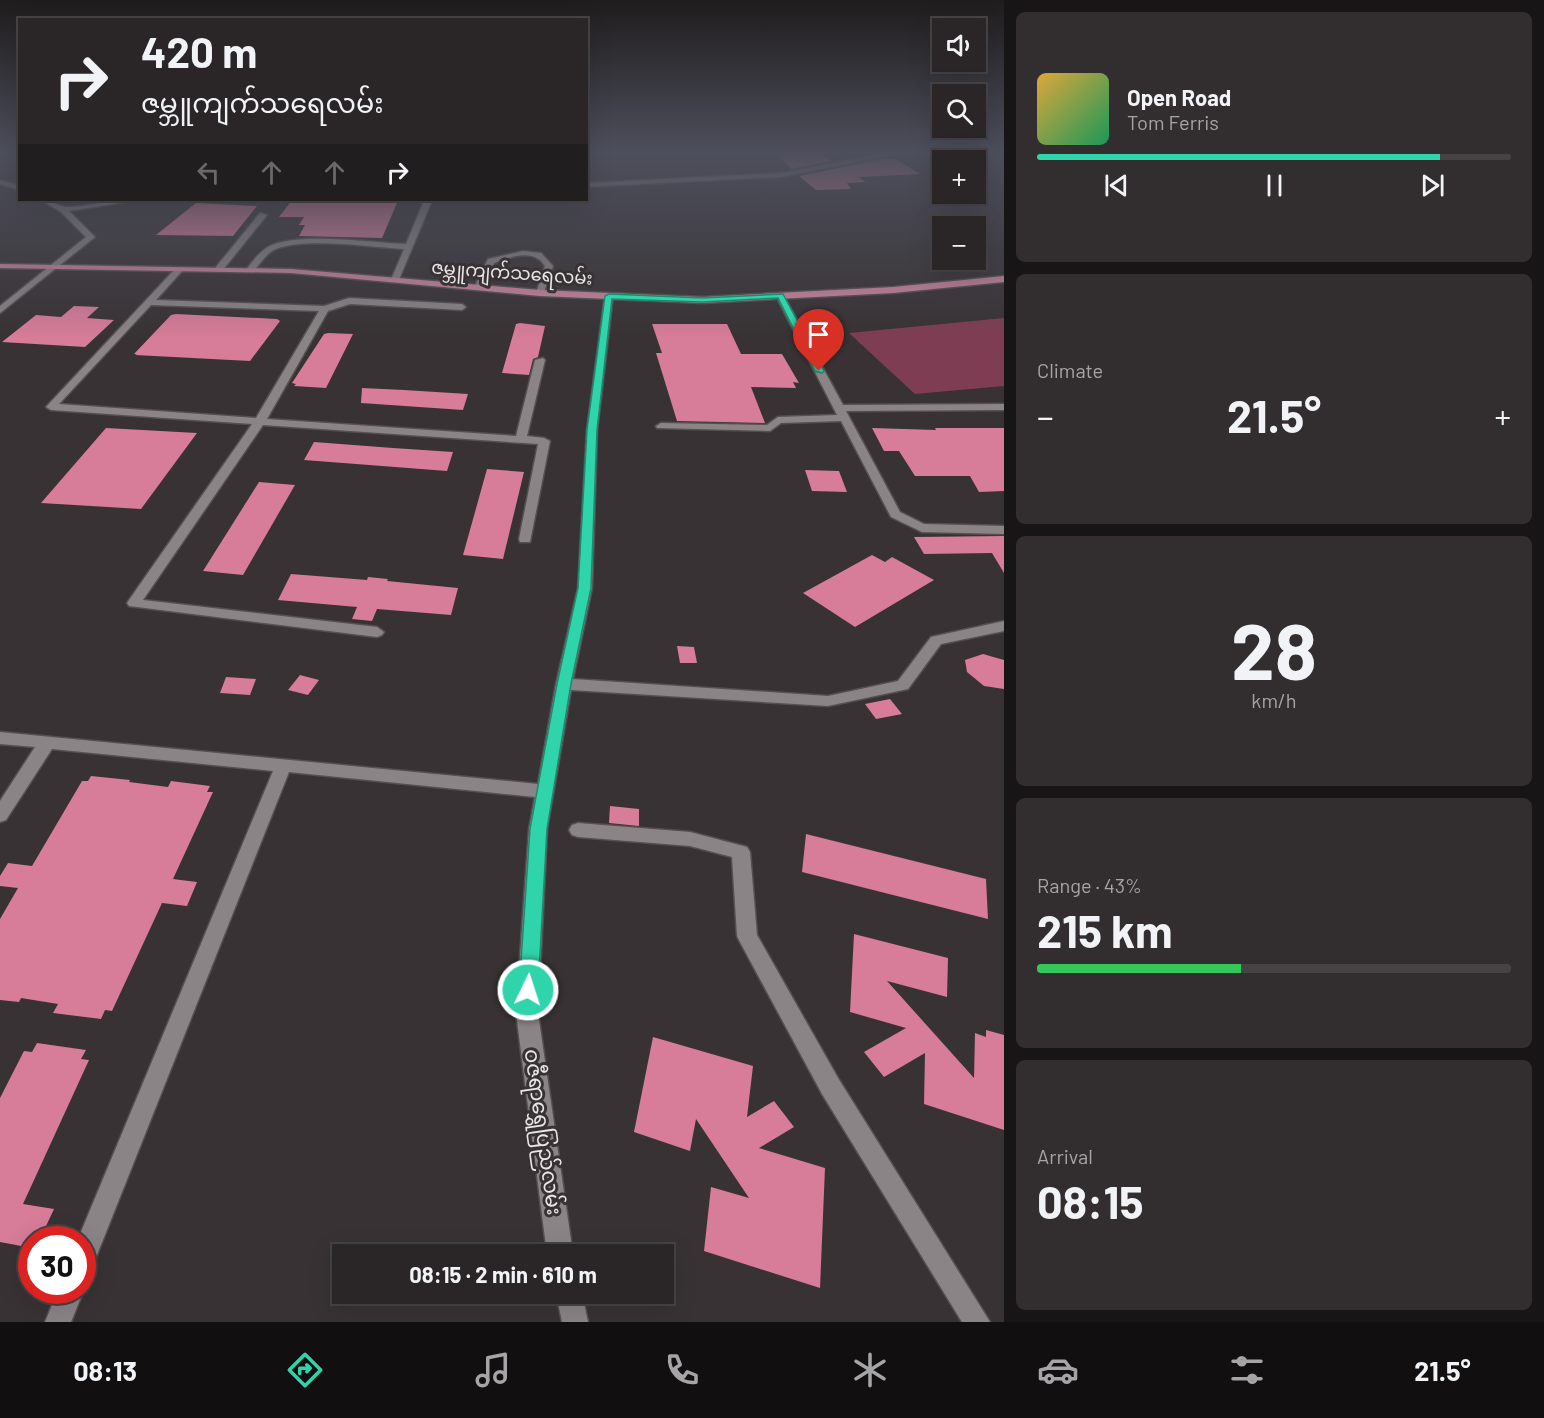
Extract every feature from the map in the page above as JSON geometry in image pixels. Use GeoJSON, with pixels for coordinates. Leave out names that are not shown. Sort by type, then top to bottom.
{"type":"FeatureCollection","features":[{"type":"Feature","properties":{"kind":"main road","name":"ဇမ္ဘူကျက်သရေလမ်း"},"geometry":{"type":"LineString","coordinates":[[0,266],[250,270],[540,293],[702,300],[893,290],[1004,279]]}},
{"type":"Feature","properties":{"kind":"street"},"geometry":{"type":"LineString","coordinates":[[0,310],[91,237],[69,215]]}},
{"type":"Feature","properties":{"kind":"street"},"geometry":{"type":"LineString","coordinates":[[219,270],[263,215]]}},
{"type":"Feature","properties":{"kind":"street"},"geometry":{"type":"LineString","coordinates":[[395,280],[423,215]]}},
{"type":"Feature","properties":{"kind":"street"},"geometry":{"type":"LineString","coordinates":[[250,270],[271,248],[281,244],[325,243],[409,247]]}},
{"type":"Feature","properties":{"kind":"street"},"geometry":{"type":"LineString","coordinates":[[478,288],[491,261],[507,254],[525,253],[539,256],[549,266],[540,293]]}},
{"type":"Feature","properties":{"kind":"street"},"geometry":{"type":"LineString","coordinates":[[179,270],[51,407],[544,441],[525,539]]}},
{"type":"Feature","properties":{"kind":"street","name":"ဝဇီရာရွှေပြည်လမ်း"},"geometry":{"type":"LineString","coordinates":[[559,1244],[527,1013],[538,829],[564,684],[585,588],[592,430],[609,296]]}},
{"type":"Feature","properties":{"kind":"street"},"geometry":{"type":"LineString","coordinates":[[780,296],[896,514],[922,528],[1004,530]]}},
{"type":"Feature","properties":{"kind":"street"},"geometry":{"type":"LineString","coordinates":[[149,302],[325,309],[349,301],[462,307]]}},
{"type":"Feature","properties":{"kind":"street"},"geometry":{"type":"LineString","coordinates":[[325,309],[260,421],[134,603],[377,632]]}},
{"type":"Feature","properties":{"kind":"street"},"geometry":{"type":"LineString","coordinates":[[521,438],[540,360]]}},
{"type":"Feature","properties":{"kind":"street"},"geometry":{"type":"LineString","coordinates":[[661,426],[770,428],[778,420],[841,413],[1004,407]]}},
{"type":"Feature","properties":{"kind":"street"},"geometry":{"type":"LineString","coordinates":[[564,684],[828,701],[903,685],[936,640],[1004,626]]}},
{"type":"Feature","properties":{"kind":"street"},"geometry":{"type":"LineString","coordinates":[[0,738],[545,791]]}},
{"type":"Feature","properties":{"kind":"street"},"geometry":{"type":"LineString","coordinates":[[0,815],[47,743]]}},
{"type":"Feature","properties":{"kind":"street"},"geometry":{"type":"LineString","coordinates":[[96,1226],[283,766]]}},
{"type":"Feature","properties":{"kind":"street"},"geometry":{"type":"LineString","coordinates":[[578,830],[690,839],[741,852],[747,936],[830,1086],[977,1322]]}},
{"type":"Feature","properties":{"kind":"street"},"geometry":{"type":"LineString","coordinates":[[58,1322],[65,1304]]}},
{"type":"Feature","properties":{"kind":"street"},"geometry":{"type":"LineString","coordinates":[[571,1304],[575,1322]]}},
{"type":"Feature","properties":{"kind":"shaded area"},"geometry":{"type":"Polygon","coordinates":[[[1004,318],[1004,386],[915,394],[849,333],[1004,318]]]}},
{"type":"Feature","properties":{"kind":"building"},"geometry":{"type":"Polygon","coordinates":[[[181,215],[250,215],[233,236],[156,235],[181,215]]]}},
{"type":"Feature","properties":{"kind":"building"},"geometry":{"type":"Polygon","coordinates":[[[281,215],[392,215],[382,238],[299,236],[305,225],[299,225],[304,217],[279,217],[281,215]]]}},
{"type":"Feature","properties":{"kind":"building"},"geometry":{"type":"Polygon","coordinates":[[[74,306],[99,307],[87,318],[114,320],[85,347],[2,342],[36,315],[61,317],[74,306]]]}},
{"type":"Feature","properties":{"kind":"building"},"geometry":{"type":"Polygon","coordinates":[[[171,315],[280,321],[250,361],[134,354],[171,315]]]}},
{"type":"Feature","properties":{"kind":"building"},"geometry":{"type":"Polygon","coordinates":[[[516,324],[545,326],[538,357],[533,359],[529,375],[502,373],[516,324]]]}},
{"type":"Feature","properties":{"kind":"building"},"geometry":{"type":"Polygon","coordinates":[[[652,324],[727,324],[741,354],[782,354],[799,383],[793,382],[796,388],[751,387],[765,423],[677,421],[656,353],[662,353],[652,324]]]}},
{"type":"Feature","properties":{"kind":"building"},"geometry":{"type":"Polygon","coordinates":[[[324,334],[353,334],[326,388],[294,386],[296,384],[292,383],[324,334]]]}},
{"type":"Feature","properties":{"kind":"building"},"geometry":{"type":"Polygon","coordinates":[[[362,388],[468,394],[463,410],[361,403],[362,388]]]}},
{"type":"Feature","properties":{"kind":"building"},"geometry":{"type":"Polygon","coordinates":[[[106,428],[197,433],[141,509],[41,503],[106,428]]]}},
{"type":"Feature","properties":{"kind":"building"},"geometry":{"type":"Polygon","coordinates":[[[872,428],[936,430],[935,428],[1004,428],[1004,491],[979,492],[970,476],[915,476],[899,451],[884,451],[872,428]]]}},
{"type":"Feature","properties":{"kind":"building"},"geometry":{"type":"Polygon","coordinates":[[[314,442],[453,452],[447,471],[304,460],[314,442]]]}},
{"type":"Feature","properties":{"kind":"building"},"geometry":{"type":"Polygon","coordinates":[[[487,469],[524,472],[503,559],[463,555],[487,469]]]}},
{"type":"Feature","properties":{"kind":"building"},"geometry":{"type":"Polygon","coordinates":[[[805,470],[839,471],[847,492],[812,491],[805,470]]]}},
{"type":"Feature","properties":{"kind":"building"},"geometry":{"type":"Polygon","coordinates":[[[259,482],[295,485],[243,575],[203,571],[259,482]]]}},
{"type":"Feature","properties":{"kind":"building"},"geometry":{"type":"Polygon","coordinates":[[[1004,536],[1004,573],[992,553],[924,554],[914,537],[1004,536]]]}},
{"type":"Feature","properties":{"kind":"building"},"geometry":{"type":"Polygon","coordinates":[[[872,555],[885,562],[892,557],[934,580],[855,627],[803,593],[872,555]]]}},
{"type":"Feature","properties":{"kind":"building"},"geometry":{"type":"Polygon","coordinates":[[[291,574],[367,580],[368,577],[458,588],[451,615],[377,609],[372,621],[352,619],[357,607],[278,600],[291,574]]]}},
{"type":"Feature","properties":{"kind":"building"},"geometry":{"type":"Polygon","coordinates":[[[677,646],[694,647],[697,663],[680,663],[677,646]]]}},
{"type":"Feature","properties":{"kind":"building"},"geometry":{"type":"Polygon","coordinates":[[[983,654],[1004,660],[1004,689],[984,686],[967,672],[965,660],[983,654]]]}},
{"type":"Feature","properties":{"kind":"building"},"geometry":{"type":"Polygon","coordinates":[[[300,675],[319,680],[308,695],[288,690],[300,675]]]}},
{"type":"Feature","properties":{"kind":"building"},"geometry":{"type":"Polygon","coordinates":[[[226,677],[256,679],[250,695],[220,693],[226,677]]]}},
{"type":"Feature","properties":{"kind":"building"},"geometry":{"type":"Polygon","coordinates":[[[890,699],[902,714],[876,719],[865,704],[890,699]]]}},
{"type":"Feature","properties":{"kind":"building"},"geometry":{"type":"Polygon","coordinates":[[[91,776],[168,787],[171,781],[210,786],[207,792],[213,792],[173,879],[197,882],[187,906],[162,903],[112,1011],[105,1010],[101,1019],[53,1013],[58,1004],[21,998],[19,1002],[0,1000],[0,919],[18,888],[0,886],[0,876],[8,863],[32,866],[82,781],[88,781],[91,776]]]}},
{"type":"Feature","properties":{"kind":"building"},"geometry":{"type":"Polygon","coordinates":[[[610,806],[639,809],[639,826],[609,823],[610,806]]]}},
{"type":"Feature","properties":{"kind":"building"},"geometry":{"type":"Polygon","coordinates":[[[806,834],[986,879],[988,919],[802,872],[806,834]]]}},
{"type":"Feature","properties":{"kind":"building"},"geometry":{"type":"Polygon","coordinates":[[[854,934],[948,958],[947,997],[887,981],[974,1078],[975,1033],[986,1037],[986,1030],[1004,1035],[1004,1130],[924,1104],[925,1053],[884,1077],[864,1052],[906,1028],[850,1012],[854,934]]]}},
{"type":"Feature","properties":{"kind":"building"},"geometry":{"type":"Polygon","coordinates":[[[653,1037],[753,1066],[747,1117],[774,1101],[794,1127],[759,1148],[825,1168],[820,1288],[704,1251],[711,1187],[749,1198],[696,1119],[690,1151],[634,1132],[653,1037]]]}},
{"type":"Feature","properties":{"kind":"building"},"geometry":{"type":"Polygon","coordinates":[[[37,1043],[86,1050],[81,1059],[89,1060],[23,1204],[54,1209],[46,1226],[18,1226],[18,1245],[0,1242],[0,1098],[24,1051],[32,1052],[37,1043]]]}},
{"type":"Feature","properties":{"kind":"route"},"geometry":{"type":"LineString","coordinates":[[528,990],[538,829],[564,684],[585,588],[592,430],[609,296],[702,300],[780,296],[819,371]]}}]}
